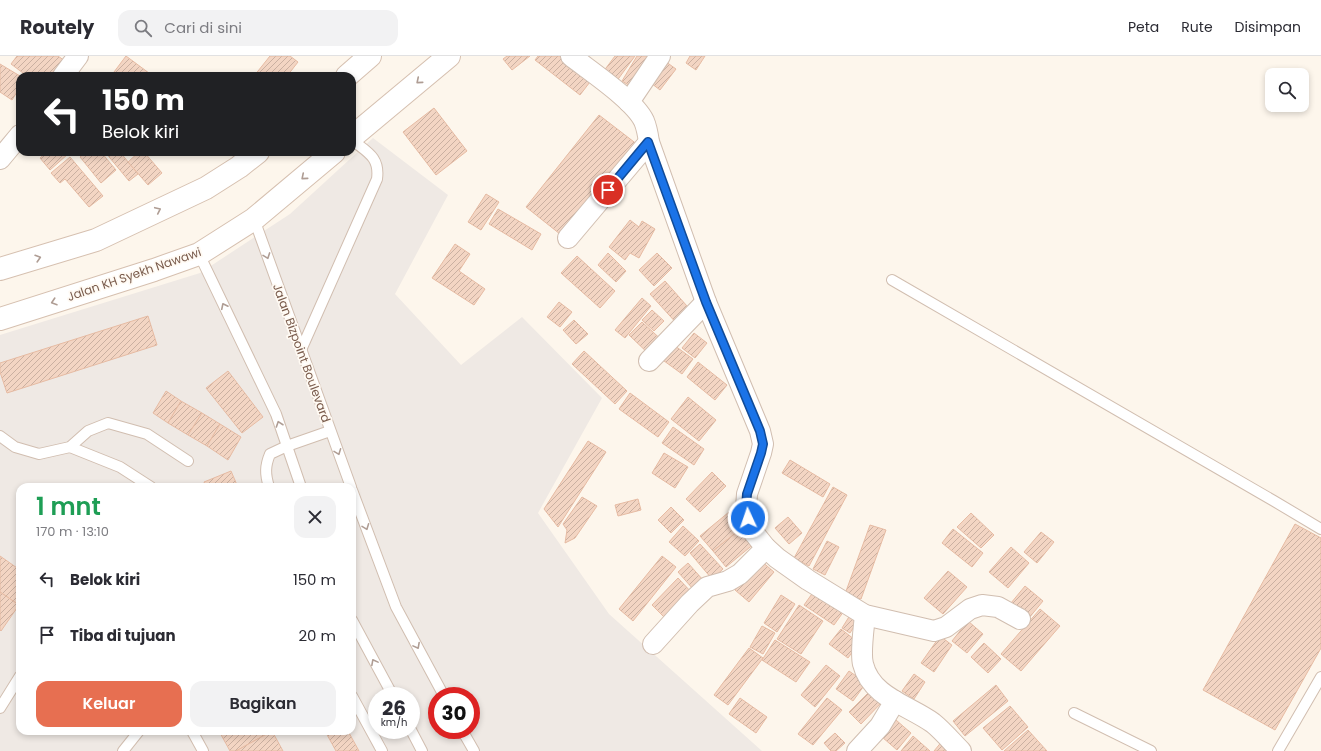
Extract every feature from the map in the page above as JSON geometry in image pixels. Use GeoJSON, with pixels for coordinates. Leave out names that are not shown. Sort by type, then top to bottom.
{"type":"FeatureCollection","features":[{"type":"Feature","properties":{"kind":"main road"},"geometry":{"type":"LineString","coordinates":[[352,72],[370,56]]}},
{"type":"Feature","properties":{"kind":"main road"},"geometry":{"type":"LineString","coordinates":[[356,136],[449,56]]}},
{"type":"Feature","properties":{"kind":"main road"},"geometry":{"type":"LineString","coordinates":[[0,269],[96,240],[206,188],[239,167],[253,156]]}},
{"type":"Feature","properties":{"kind":"main road","name":"Jalan KH Syekh Nawawi"},"geometry":{"type":"LineString","coordinates":[[0,319],[154,270],[199,254],[254,219],[329,156]]}},
{"type":"Feature","properties":{"kind":"street"},"geometry":{"type":"LineString","coordinates":[[66,72],[78,56]]}},
{"type":"Feature","properties":{"kind":"street"},"geometry":{"type":"LineString","coordinates":[[571,56],[629,102],[643,120],[647,129],[648,142],[706,302],[760,431],[763,444],[762,449],[747,494],[746,508],[750,528],[766,548],[777,558],[808,580],[865,615],[934,630],[946,627],[970,609],[982,606],[998,607],[1020,619]]}},
{"type":"Feature","properties":{"kind":"street"},"geometry":{"type":"LineString","coordinates":[[629,102],[660,56]]}},
{"type":"Feature","properties":{"kind":"street"},"geometry":{"type":"LineString","coordinates":[[568,238],[648,142]]}},
{"type":"Feature","properties":{"kind":"street"},"geometry":{"type":"LineString","coordinates":[[649,361],[706,302]]}},
{"type":"Feature","properties":{"kind":"street"},"geometry":{"type":"LineString","coordinates":[[653,644],[690,603],[707,587],[728,581],[740,574],[766,548]]}},
{"type":"Feature","properties":{"kind":"street"},"geometry":{"type":"LineString","coordinates":[[865,615],[862,662],[866,674],[873,685],[895,702],[916,712],[934,724],[961,751]]}},
{"type":"Feature","properties":{"kind":"street"},"geometry":{"type":"LineString","coordinates":[[857,751],[880,726],[895,702]]}},
{"type":"Feature","properties":{"kind":"lane"},"geometry":{"type":"LineString","coordinates":[[301,350],[377,179],[378,169],[376,162],[370,154],[356,142]]}},
{"type":"Feature","properties":{"kind":"lane","name":"Jalan Bizpoint Boulevard"},"geometry":{"type":"LineString","coordinates":[[254,219],[350,483]]}},
{"type":"Feature","properties":{"kind":"lane"},"geometry":{"type":"LineString","coordinates":[[199,254],[276,414],[300,483]]}},
{"type":"Feature","properties":{"kind":"lane"},"geometry":{"type":"LineString","coordinates":[[892,280],[1321,529]]}},
{"type":"Feature","properties":{"kind":"lane"},"geometry":{"type":"LineString","coordinates":[[0,436],[15,447],[39,454],[70,447],[88,431],[108,423],[147,434],[188,461]]}},
{"type":"Feature","properties":{"kind":"lane"},"geometry":{"type":"LineString","coordinates":[[268,483],[266,464],[270,454],[287,446],[330,431]]}},
{"type":"Feature","properties":{"kind":"lane"},"geometry":{"type":"LineString","coordinates":[[70,447],[120,467],[145,483]]}},
{"type":"Feature","properties":{"kind":"lane"},"geometry":{"type":"LineString","coordinates":[[356,501],[396,607],[439,687]]}},
{"type":"Feature","properties":{"kind":"lane"},"geometry":{"type":"LineString","coordinates":[[356,627],[388,687]]}},
{"type":"Feature","properties":{"kind":"lane"},"geometry":{"type":"LineString","coordinates":[[1278,751],[1321,677]]}},
{"type":"Feature","properties":{"kind":"lane"},"geometry":{"type":"LineString","coordinates":[[0,708],[16,682]]}},
{"type":"Feature","properties":{"kind":"lane"},"geometry":{"type":"LineString","coordinates":[[356,703],[382,751]]}},
{"type":"Feature","properties":{"kind":"lane"},"geometry":{"type":"LineString","coordinates":[[1074,713],[1151,751]]}},
{"type":"Feature","properties":{"kind":"lane"},"geometry":{"type":"LineString","coordinates":[[122,751],[136,735]]}},
{"type":"Feature","properties":{"kind":"lane"},"geometry":{"type":"LineString","coordinates":[[194,735],[203,751]]}},
{"type":"Feature","properties":{"kind":"lane"},"geometry":{"type":"LineString","coordinates":[[416,739],[422,751]]}},
{"type":"Feature","properties":{"kind":"lane"},"geometry":{"type":"LineString","coordinates":[[467,739],[474,751]]}},
{"type":"Feature","properties":{"kind":"shaded area"},"geometry":{"type":"Polygon","coordinates":[[[373,138],[448,195],[395,294],[461,365],[522,317],[602,398],[538,513],[609,614],[762,751],[0,751],[0,335],[200,273],[290,214],[353,156],[356,156],[356,154],[373,138]]]}},
{"type":"Feature","properties":{"kind":"building"},"geometry":{"type":"Polygon","coordinates":[[[17,56],[58,56],[65,61],[57,72],[22,72],[11,64],[17,56]]]}},
{"type":"Feature","properties":{"kind":"building"},"geometry":{"type":"Polygon","coordinates":[[[126,56],[148,72],[114,72],[126,56]]]}},
{"type":"Feature","properties":{"kind":"building"},"geometry":{"type":"Polygon","coordinates":[[[270,56],[290,56],[298,62],[290,72],[257,72],[270,56]]]}},
{"type":"Feature","properties":{"kind":"building"},"geometry":{"type":"Polygon","coordinates":[[[507,56],[530,56],[512,70],[503,59],[507,56]]]}},
{"type":"Feature","properties":{"kind":"building"},"geometry":{"type":"Polygon","coordinates":[[[538,56],[564,56],[593,78],[580,95],[535,60],[538,56]]]}},
{"type":"Feature","properties":{"kind":"building"},"geometry":{"type":"Polygon","coordinates":[[[615,56],[635,56],[616,82],[603,72],[615,56]]]}},
{"type":"Feature","properties":{"kind":"building"},"geometry":{"type":"Polygon","coordinates":[[[637,56],[650,56],[635,89],[622,81],[637,56]]]}},
{"type":"Feature","properties":{"kind":"building"},"geometry":{"type":"Polygon","coordinates":[[[690,56],[705,56],[696,70],[686,63],[690,56]]]}},
{"type":"Feature","properties":{"kind":"building"},"geometry":{"type":"Polygon","coordinates":[[[662,59],[676,69],[660,90],[647,80],[662,59]]]}},
{"type":"Feature","properties":{"kind":"building"},"geometry":{"type":"Polygon","coordinates":[[[0,64],[16,74],[16,94],[12,100],[0,92],[0,64]]]}},
{"type":"Feature","properties":{"kind":"building"},"geometry":{"type":"Polygon","coordinates":[[[434,108],[467,151],[436,175],[403,132],[434,108]]]}},
{"type":"Feature","properties":{"kind":"building"},"geometry":{"type":"Polygon","coordinates":[[[599,115],[638,145],[565,238],[526,207],[599,115]]]}},
{"type":"Feature","properties":{"kind":"building"},"geometry":{"type":"Polygon","coordinates":[[[42,156],[66,156],[50,170],[40,158],[42,156]]]}},
{"type":"Feature","properties":{"kind":"building"},"geometry":{"type":"Polygon","coordinates":[[[104,156],[116,170],[101,183],[80,157],[104,156]]]}},
{"type":"Feature","properties":{"kind":"building"},"geometry":{"type":"Polygon","coordinates":[[[108,156],[123,156],[138,174],[129,181],[108,156]]]}},
{"type":"Feature","properties":{"kind":"building"},"geometry":{"type":"Polygon","coordinates":[[[135,156],[147,156],[162,173],[148,185],[128,162],[135,156]]]}},
{"type":"Feature","properties":{"kind":"building"},"geometry":{"type":"Polygon","coordinates":[[[70,157],[103,196],[89,207],[65,179],[60,183],[51,173],[70,157]]]}},
{"type":"Feature","properties":{"kind":"building"},"geometry":{"type":"Polygon","coordinates":[[[486,194],[499,202],[481,230],[468,222],[486,194]]]}},
{"type":"Feature","properties":{"kind":"building"},"geometry":{"type":"Polygon","coordinates":[[[498,209],[541,234],[532,250],[489,224],[498,209]]]}},
{"type":"Feature","properties":{"kind":"building"},"geometry":{"type":"Polygon","coordinates":[[[630,220],[639,227],[642,221],[655,229],[639,258],[630,253],[625,260],[609,247],[630,220]]]}},
{"type":"Feature","properties":{"kind":"building"},"geometry":{"type":"Polygon","coordinates":[[[455,244],[470,254],[459,271],[485,289],[474,305],[432,278],[455,244]]]}},
{"type":"Feature","properties":{"kind":"building"},"geometry":{"type":"Polygon","coordinates":[[[608,253],[626,271],[616,282],[598,265],[608,253]]]}},
{"type":"Feature","properties":{"kind":"building"},"geometry":{"type":"Polygon","coordinates":[[[657,253],[672,268],[654,286],[639,270],[657,253]]]}},
{"type":"Feature","properties":{"kind":"building"},"geometry":{"type":"Polygon","coordinates":[[[577,256],[615,291],[600,308],[561,273],[577,256]]]}},
{"type":"Feature","properties":{"kind":"building"},"geometry":{"type":"Polygon","coordinates":[[[665,281],[694,314],[679,326],[650,294],[665,281]]]}},
{"type":"Feature","properties":{"kind":"building"},"geometry":{"type":"Polygon","coordinates":[[[642,298],[651,306],[625,338],[615,330],[642,298]]]}},
{"type":"Feature","properties":{"kind":"building"},"geometry":{"type":"Polygon","coordinates":[[[559,302],[572,312],[560,327],[547,317],[559,302]]]}},
{"type":"Feature","properties":{"kind":"building"},"geometry":{"type":"Polygon","coordinates":[[[652,310],[664,321],[654,331],[642,320],[652,310]]]}},
{"type":"Feature","properties":{"kind":"building"},"geometry":{"type":"Polygon","coordinates":[[[148,316],[157,345],[7,393],[0,372],[0,363],[148,316]]]}},
{"type":"Feature","properties":{"kind":"building"},"geometry":{"type":"Polygon","coordinates":[[[574,320],[588,334],[576,344],[563,330],[574,320]]]}},
{"type":"Feature","properties":{"kind":"building"},"geometry":{"type":"Polygon","coordinates":[[[642,322],[665,343],[652,357],[629,335],[642,322]]]}},
{"type":"Feature","properties":{"kind":"building"},"geometry":{"type":"Polygon","coordinates":[[[694,333],[707,343],[695,358],[682,348],[694,333]]]}},
{"type":"Feature","properties":{"kind":"building"},"geometry":{"type":"Polygon","coordinates":[[[671,343],[693,359],[682,374],[660,358],[671,343]]]}},
{"type":"Feature","properties":{"kind":"building"},"geometry":{"type":"Polygon","coordinates":[[[584,351],[627,391],[615,404],[572,364],[584,351]]]}},
{"type":"Feature","properties":{"kind":"building"},"geometry":{"type":"Polygon","coordinates":[[[698,362],[727,385],[715,400],[687,377],[698,362]]]}},
{"type":"Feature","properties":{"kind":"building"},"geometry":{"type":"Polygon","coordinates":[[[228,371],[263,417],[242,433],[206,388],[228,371]]]}},
{"type":"Feature","properties":{"kind":"building"},"geometry":{"type":"Polygon","coordinates":[[[166,391],[181,401],[168,423],[153,413],[166,391]]]}},
{"type":"Feature","properties":{"kind":"building"},"geometry":{"type":"Polygon","coordinates":[[[630,393],[669,422],[658,437],[619,409],[630,393]]]}},
{"type":"Feature","properties":{"kind":"building"},"geometry":{"type":"Polygon","coordinates":[[[688,397],[716,420],[699,441],[671,419],[688,397]]]}},
{"type":"Feature","properties":{"kind":"building"},"geometry":{"type":"Polygon","coordinates":[[[181,401],[202,413],[188,435],[168,423],[181,401]]]}},
{"type":"Feature","properties":{"kind":"building"},"geometry":{"type":"Polygon","coordinates":[[[202,413],[220,424],[207,446],[188,435],[202,413]]]}},
{"type":"Feature","properties":{"kind":"building"},"geometry":{"type":"Polygon","coordinates":[[[220,424],[241,437],[228,460],[207,446],[220,424]]]}},
{"type":"Feature","properties":{"kind":"building"},"geometry":{"type":"Polygon","coordinates":[[[673,427],[704,449],[694,465],[662,443],[673,427]]]}},
{"type":"Feature","properties":{"kind":"building"},"geometry":{"type":"Polygon","coordinates":[[[588,441],[606,452],[558,527],[544,509],[588,441]]]}},
{"type":"Feature","properties":{"kind":"building"},"geometry":{"type":"Polygon","coordinates":[[[664,453],[688,467],[675,488],[652,473],[664,453]]]}},
{"type":"Feature","properties":{"kind":"building"},"geometry":{"type":"Polygon","coordinates":[[[790,460],[830,484],[823,497],[782,473],[790,460]]]}},
{"type":"Feature","properties":{"kind":"building"},"geometry":{"type":"Polygon","coordinates":[[[231,471],[236,483],[204,483],[231,471]]]}},
{"type":"Feature","properties":{"kind":"building"},"geometry":{"type":"Polygon","coordinates":[[[712,472],[726,486],[700,512],[686,499],[712,472]]]}},
{"type":"Feature","properties":{"kind":"building"},"geometry":{"type":"Polygon","coordinates":[[[833,487],[847,495],[809,566],[794,558],[833,487]]]}},
{"type":"Feature","properties":{"kind":"building"},"geometry":{"type":"Polygon","coordinates":[[[582,497],[597,506],[575,538],[565,543],[567,530],[563,524],[582,497]]]}},
{"type":"Feature","properties":{"kind":"building"},"geometry":{"type":"Polygon","coordinates":[[[638,499],[641,510],[618,516],[615,505],[638,499]]]}},
{"type":"Feature","properties":{"kind":"building"},"geometry":{"type":"Polygon","coordinates":[[[671,507],[684,520],[671,533],[658,520],[671,507]]]}},
{"type":"Feature","properties":{"kind":"building"},"geometry":{"type":"Polygon","coordinates":[[[729,512],[742,528],[713,551],[700,536],[729,512]]]}},
{"type":"Feature","properties":{"kind":"building"},"geometry":{"type":"Polygon","coordinates":[[[971,513],[994,535],[981,548],[957,527],[971,513]]]}},
{"type":"Feature","properties":{"kind":"building"},"geometry":{"type":"Polygon","coordinates":[[[788,517],[802,533],[789,544],[775,528],[788,517]]]}},
{"type":"Feature","properties":{"kind":"building"},"geometry":{"type":"Polygon","coordinates":[[[1295,524],[1321,538],[1321,648],[1275,730],[1203,690],[1295,524]]]}},
{"type":"Feature","properties":{"kind":"building"},"geometry":{"type":"Polygon","coordinates":[[[870,525],[886,530],[861,599],[845,594],[870,525]]]}},
{"type":"Feature","properties":{"kind":"building"},"geometry":{"type":"Polygon","coordinates":[[[683,526],[699,541],[685,556],[669,542],[683,526]]]}},
{"type":"Feature","properties":{"kind":"building"},"geometry":{"type":"Polygon","coordinates":[[[742,528],[755,543],[726,567],[713,551],[742,528]]]}},
{"type":"Feature","properties":{"kind":"building"},"geometry":{"type":"Polygon","coordinates":[[[953,529],[983,553],[972,567],[942,543],[953,529]]]}},
{"type":"Feature","properties":{"kind":"building"},"geometry":{"type":"Polygon","coordinates":[[[1041,532],[1054,542],[1037,563],[1024,552],[1041,532]]]}},
{"type":"Feature","properties":{"kind":"building"},"geometry":{"type":"Polygon","coordinates":[[[827,541],[839,547],[825,575],[813,569],[827,541]]]}},
{"type":"Feature","properties":{"kind":"building"},"geometry":{"type":"Polygon","coordinates":[[[700,544],[723,569],[712,579],[690,553],[700,544]]]}},
{"type":"Feature","properties":{"kind":"building"},"geometry":{"type":"Polygon","coordinates":[[[1011,547],[1029,563],[1008,588],[989,572],[1011,547]]]}},
{"type":"Feature","properties":{"kind":"building"},"geometry":{"type":"Polygon","coordinates":[[[0,556],[16,567],[16,603],[0,592],[0,556]]]}},
{"type":"Feature","properties":{"kind":"building"},"geometry":{"type":"Polygon","coordinates":[[[662,556],[676,567],[633,621],[619,609],[662,556]]]}},
{"type":"Feature","properties":{"kind":"building"},"geometry":{"type":"Polygon","coordinates":[[[760,560],[774,572],[749,602],[735,590],[760,560]]]}},
{"type":"Feature","properties":{"kind":"building"},"geometry":{"type":"Polygon","coordinates":[[[688,563],[703,580],[693,589],[678,572],[688,563]]]}},
{"type":"Feature","properties":{"kind":"building"},"geometry":{"type":"Polygon","coordinates":[[[948,571],[967,587],[943,614],[924,598],[948,571]]]}},
{"type":"Feature","properties":{"kind":"building"},"geometry":{"type":"Polygon","coordinates":[[[678,578],[693,594],[667,620],[652,605],[678,578]]]}},
{"type":"Feature","properties":{"kind":"building"},"geometry":{"type":"Polygon","coordinates":[[[1025,586],[1043,601],[1029,618],[1011,603],[1025,586]]]}},
{"type":"Feature","properties":{"kind":"building"},"geometry":{"type":"Polygon","coordinates":[[[814,591],[844,611],[834,625],[804,605],[814,591]]]}},
{"type":"Feature","properties":{"kind":"building"},"geometry":{"type":"Polygon","coordinates":[[[0,592],[16,603],[16,609],[1,631],[0,592]]]}},
{"type":"Feature","properties":{"kind":"building"},"geometry":{"type":"Polygon","coordinates":[[[781,595],[795,604],[777,632],[764,623],[781,595]]]}},
{"type":"Feature","properties":{"kind":"building"},"geometry":{"type":"Polygon","coordinates":[[[799,605],[823,621],[801,654],[777,639],[799,605]]]}},
{"type":"Feature","properties":{"kind":"building"},"geometry":{"type":"Polygon","coordinates":[[[1040,609],[1060,626],[1021,671],[1001,654],[1040,609]]]}},
{"type":"Feature","properties":{"kind":"building"},"geometry":{"type":"Polygon","coordinates":[[[852,612],[860,617],[850,633],[842,628],[852,612]]]}},
{"type":"Feature","properties":{"kind":"building"},"geometry":{"type":"Polygon","coordinates":[[[968,621],[983,634],[967,653],[952,641],[968,621]]]}},
{"type":"Feature","properties":{"kind":"building"},"geometry":{"type":"Polygon","coordinates":[[[762,626],[775,633],[763,654],[750,647],[762,626]]]}},
{"type":"Feature","properties":{"kind":"building"},"geometry":{"type":"Polygon","coordinates":[[[841,629],[859,643],[848,658],[829,644],[841,629]]]}},
{"type":"Feature","properties":{"kind":"building"},"geometry":{"type":"Polygon","coordinates":[[[940,636],[952,645],[934,672],[921,663],[940,636]]]}},
{"type":"Feature","properties":{"kind":"building"},"geometry":{"type":"Polygon","coordinates":[[[775,640],[810,662],[796,682],[762,660],[775,640]]]}},
{"type":"Feature","properties":{"kind":"building"},"geometry":{"type":"Polygon","coordinates":[[[984,643],[1001,659],[988,673],[971,657],[984,643]]]}},
{"type":"Feature","properties":{"kind":"building"},"geometry":{"type":"Polygon","coordinates":[[[749,648],[763,658],[728,705],[714,695],[749,648]]]}},
{"type":"Feature","properties":{"kind":"building"},"geometry":{"type":"Polygon","coordinates":[[[826,665],[840,676],[815,707],[801,695],[826,665]]]}},
{"type":"Feature","properties":{"kind":"building"},"geometry":{"type":"Polygon","coordinates":[[[849,671],[866,683],[853,701],[836,689],[849,671]]]}},
{"type":"Feature","properties":{"kind":"building"},"geometry":{"type":"Polygon","coordinates":[[[914,674],[925,682],[914,699],[902,691],[914,674]]]}},
{"type":"Feature","properties":{"kind":"building"},"geometry":{"type":"Polygon","coordinates":[[[996,685],[1008,701],[965,736],[953,721],[996,685]]]}},
{"type":"Feature","properties":{"kind":"building"},"geometry":{"type":"Polygon","coordinates":[[[871,690],[883,701],[861,724],[849,712],[871,690]]]}},
{"type":"Feature","properties":{"kind":"building"},"geometry":{"type":"Polygon","coordinates":[[[740,698],[767,717],[756,733],[729,714],[740,698]]]}},
{"type":"Feature","properties":{"kind":"building"},"geometry":{"type":"Polygon","coordinates":[[[827,698],[842,710],[813,745],[798,734],[827,698]]]}},
{"type":"Feature","properties":{"kind":"building"},"geometry":{"type":"Polygon","coordinates":[[[1010,706],[1028,727],[1002,750],[983,728],[1010,706]]]}},
{"type":"Feature","properties":{"kind":"building"},"geometry":{"type":"Polygon","coordinates":[[[896,720],[911,733],[897,750],[882,737],[896,720]]]}},
{"type":"Feature","properties":{"kind":"building"},"geometry":{"type":"Polygon","coordinates":[[[1028,730],[1047,751],[1004,751],[1028,730]]]}},
{"type":"Feature","properties":{"kind":"building"},"geometry":{"type":"Polygon","coordinates":[[[835,733],[845,743],[836,751],[831,751],[824,743],[835,733]]]}},
{"type":"Feature","properties":{"kind":"building"},"geometry":{"type":"Polygon","coordinates":[[[221,735],[265,735],[236,751],[230,751],[221,735]]]}},
{"type":"Feature","properties":{"kind":"building"},"geometry":{"type":"Polygon","coordinates":[[[265,735],[274,735],[283,751],[236,751],[265,735]]]}},
{"type":"Feature","properties":{"kind":"building"},"geometry":{"type":"Polygon","coordinates":[[[327,735],[350,735],[359,751],[336,751],[327,735]]]}},
{"type":"Feature","properties":{"kind":"building"},"geometry":{"type":"Polygon","coordinates":[[[913,736],[930,751],[901,751],[913,736]]]}},
{"type":"Feature","properties":{"kind":"building"},"geometry":{"type":"Polygon","coordinates":[[[943,740],[956,751],[934,751],[943,740]]]}},
{"type":"Feature","properties":{"kind":"route"},"geometry":{"type":"LineString","coordinates":[[608,190],[648,142],[706,302],[760,431],[763,444],[747,494],[746,508],[748,518]]}}]}
